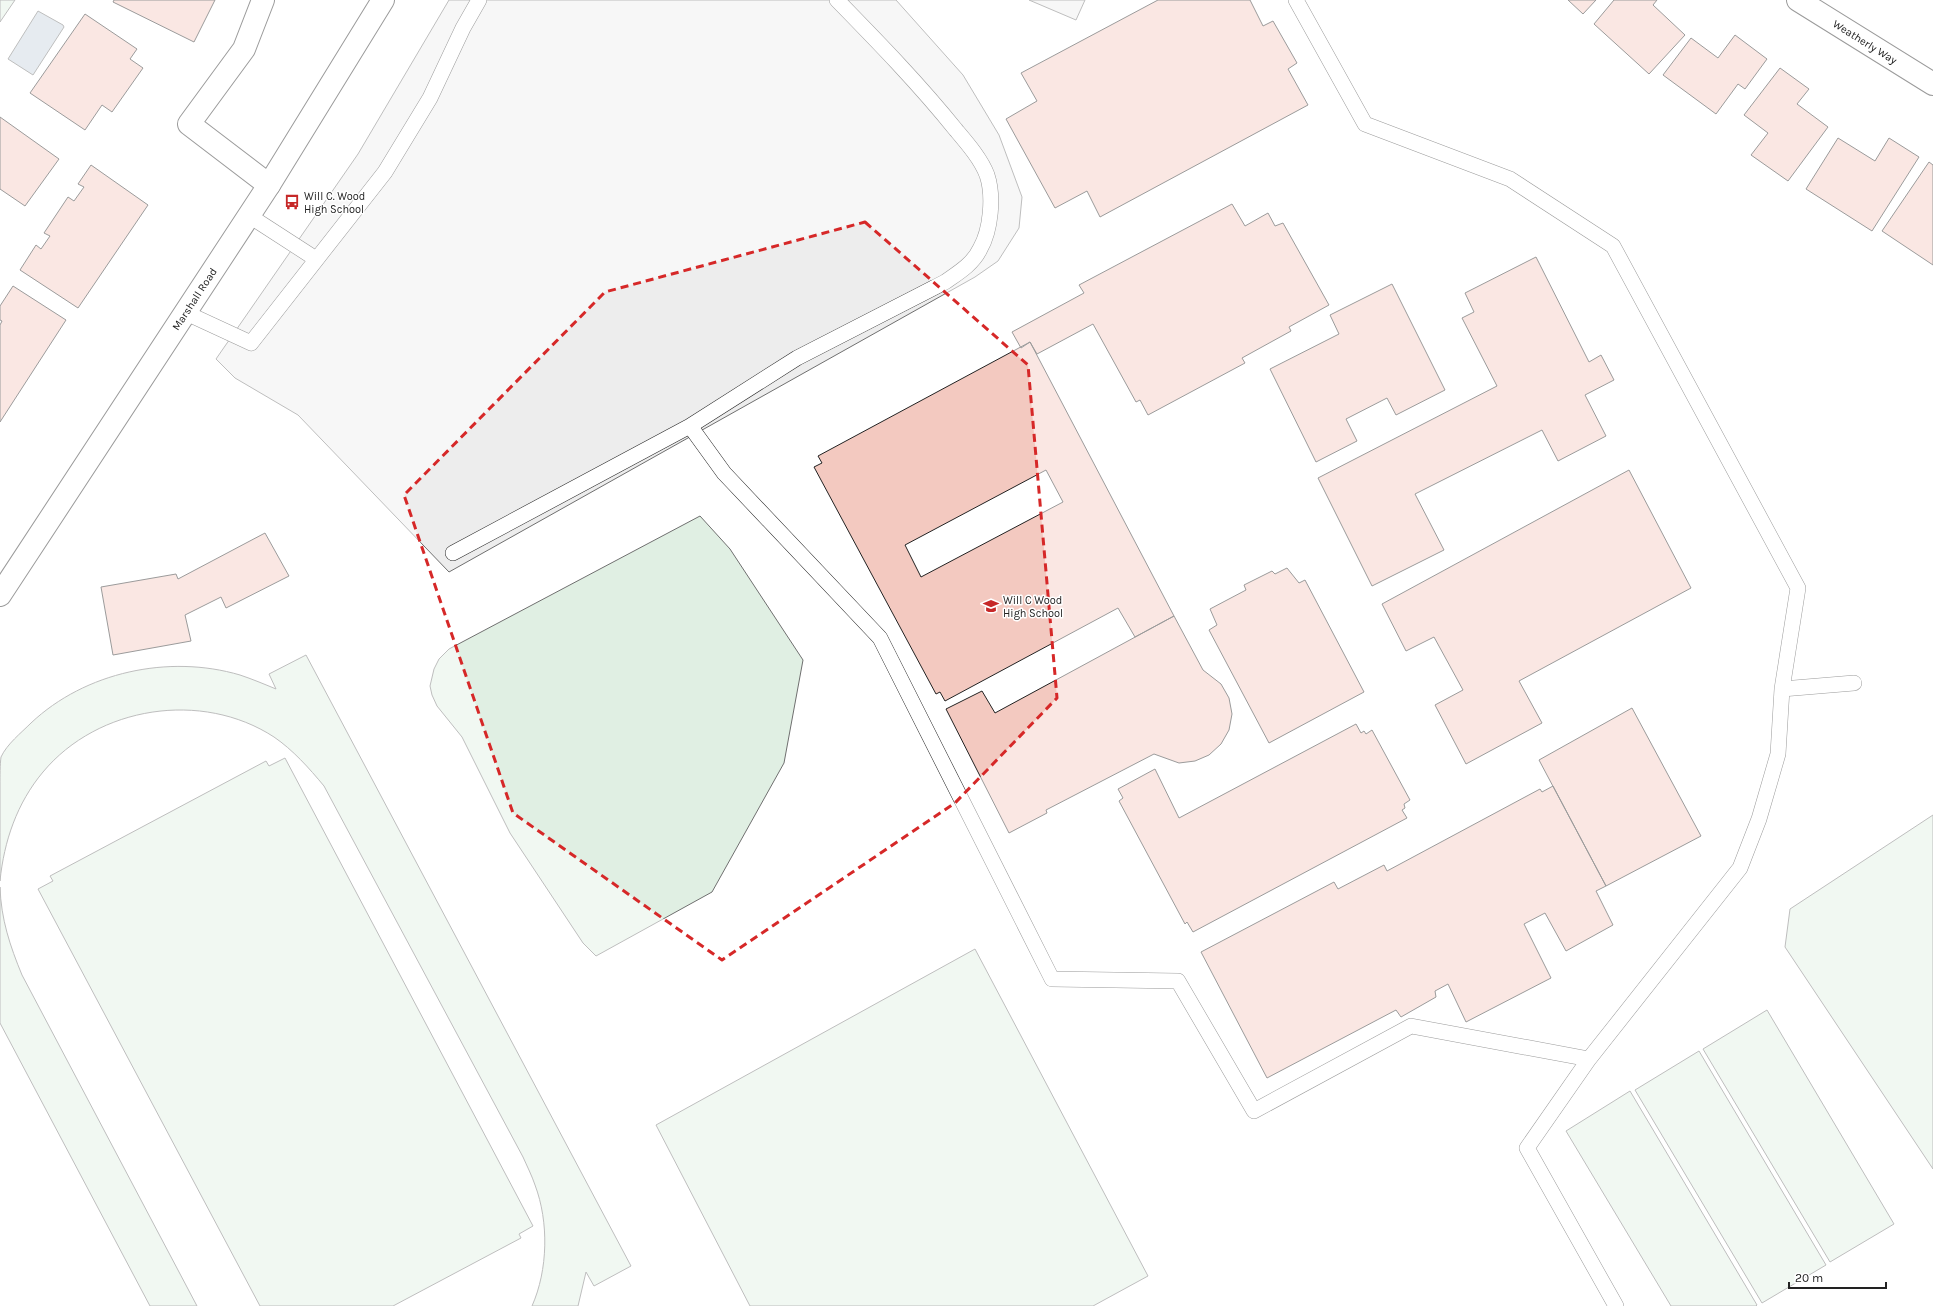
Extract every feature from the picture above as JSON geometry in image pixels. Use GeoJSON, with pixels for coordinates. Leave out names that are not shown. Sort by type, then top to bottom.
{"type":"FeatureCollection","features":[{"type":"Feature","properties":{"kind":"street"},"geometry":{"type":"LineString","coordinates":[[263,0],[244,49],[189,124],[268,184]]}},
{"type":"Feature","properties":{"kind":"street","name":"Marshall Road"},"geometry":{"type":"LineString","coordinates":[[0,595],[268,184],[383,0]]}},
{"type":"Feature","properties":{"kind":"street","name":"Weatherly Way"},"geometry":{"type":"LineString","coordinates":[[1798,0],[1933,84]]}},
{"type":"Feature","properties":{"kind":"lane"},"geometry":{"type":"LineString","coordinates":[[184,312],[251,343],[385,172],[430,98],[463,28],[479,0]]}},
{"type":"Feature","properties":{"kind":"lane"},"geometry":{"type":"LineString","coordinates":[[453,553],[690,426],[797,358],[945,282],[962,270],[980,250],[990,222],[991,195],[986,175],[966,143],[942,112],[837,0]]}},
{"type":"Feature","properties":{"kind":"lane"},"geometry":{"type":"LineString","coordinates":[[1296,0],[1365,124],[1510,179],[1613,246],[1798,588],[1782,689],[1778,754],[1760,819],[1740,868],[1590,1059],[1527,1148],[1616,1306]]}},
{"type":"Feature","properties":{"kind":"lane"},"geometry":{"type":"LineString","coordinates":[[248,215],[316,259]]}},
{"type":"Feature","properties":{"kind":"lane"},"geometry":{"type":"LineString","coordinates":[[690,426],[724,473],[880,638],[1052,979],[1178,981],[1254,1111],[1411,1026],[1590,1059]]}},
{"type":"Feature","properties":{"kind":"lane"},"geometry":{"type":"LineString","coordinates":[[1782,689],[1854,683]]}},
{"type":"Feature","properties":{"kind":"highlighted area"},"geometry":{"type":"Polygon","coordinates":[[[865,222],[1028,365],[1057,698],[955,803],[722,960],[513,813],[404,495],[605,292],[865,222]]]}},
{"type":"Feature","properties":{"kind":"green space"},"geometry":{"type":"Polygon","coordinates":[[[0,0],[15,0],[0,22],[0,0]]]}},
{"type":"Feature","properties":{"kind":"green space"},"geometry":{"type":"Polygon","coordinates":[[[700,516],[730,549],[803,660],[784,763],[712,892],[596,956],[583,943],[510,833],[462,737],[437,706],[430,686],[434,669],[439,659],[449,649],[700,516]]]}},
{"type":"Feature","properties":{"kind":"green space"},"geometry":{"type":"Polygon","coordinates":[[[306,655],[631,1266],[594,1286],[586,1272],[578,1306],[532,1306],[541,1277],[545,1246],[543,1214],[540,1199],[523,1157],[324,786],[313,773],[281,742],[246,722],[215,713],[184,710],[152,712],[121,720],[92,732],[66,750],[43,772],[26,796],[13,823],[5,851],[0,881],[1,757],[14,739],[53,705],[76,691],[102,680],[129,672],[157,668],[185,666],[213,669],[240,675],[276,689],[269,674],[306,655]]]}},
{"type":"Feature","properties":{"kind":"green space"},"geometry":{"type":"Polygon","coordinates":[[[285,758],[533,1226],[519,1234],[521,1238],[393,1306],[260,1306],[38,889],[53,881],[50,876],[266,761],[269,766],[285,758]]]}},
{"type":"Feature","properties":{"kind":"green space"},"geometry":{"type":"Polygon","coordinates":[[[1933,815],[1933,1169],[1785,947],[1790,909],[1933,815]]]}},
{"type":"Feature","properties":{"kind":"green space"},"geometry":{"type":"Polygon","coordinates":[[[0,887],[4,921],[22,975],[197,1306],[150,1306],[0,1023],[0,887]]]}},
{"type":"Feature","properties":{"kind":"green space"},"geometry":{"type":"Polygon","coordinates":[[[975,949],[1148,1276],[1093,1306],[750,1306],[656,1125],[975,949]]]}},
{"type":"Feature","properties":{"kind":"green space"},"geometry":{"type":"Polygon","coordinates":[[[1767,1010],[1894,1224],[1830,1262],[1703,1049],[1767,1010]]]}},
{"type":"Feature","properties":{"kind":"green space"},"geometry":{"type":"Polygon","coordinates":[[[1699,1051],[1826,1265],[1762,1303],[1635,1090],[1699,1051]]]}},
{"type":"Feature","properties":{"kind":"green space"},"geometry":{"type":"Polygon","coordinates":[[[1630,1091],[1757,1305],[1756,1306],[1671,1306],[1566,1131],[1630,1091]]]}},
{"type":"Feature","properties":{"kind":"shaded area"},"geometry":{"type":"Polygon","coordinates":[[[449,0],[896,0],[963,75],[999,135],[1022,197],[1019,228],[998,261],[975,277],[449,572],[298,415],[235,378],[216,359],[358,154],[449,0]]]}},
{"type":"Feature","properties":{"kind":"shaded area"},"geometry":{"type":"Polygon","coordinates":[[[1029,0],[1085,0],[1076,20],[1029,0]]]}},
{"type":"Feature","properties":{"kind":"shaded area"},"geometry":{"type":"Polygon","coordinates":[[[38,11],[64,27],[33,75],[8,59],[38,11]]]}},
{"type":"Feature","properties":{"kind":"building"},"geometry":{"type":"Polygon","coordinates":[[[114,0],[215,0],[194,42],[113,2],[114,0]]]}},
{"type":"Feature","properties":{"kind":"building"},"geometry":{"type":"Polygon","coordinates":[[[1158,0],[1250,0],[1263,26],[1273,21],[1297,63],[1288,69],[1308,105],[1100,217],[1087,191],[1055,208],[1006,119],[1037,101],[1021,73],[1158,0]]]}},
{"type":"Feature","properties":{"kind":"building"},"geometry":{"type":"Polygon","coordinates":[[[1568,0],[1596,0],[1583,14],[1568,0]]]}},
{"type":"Feature","properties":{"kind":"building"},"geometry":{"type":"Polygon","coordinates":[[[1614,0],[1657,0],[1653,5],[1685,35],[1649,74],[1594,24],[1614,0]]]}},
{"type":"Feature","properties":{"kind":"building"},"geometry":{"type":"Polygon","coordinates":[[[85,14],[137,49],[130,59],[143,68],[112,112],[102,105],[85,130],[30,93],[85,14]]]}},
{"type":"Feature","properties":{"kind":"building"},"geometry":{"type":"Polygon","coordinates":[[[1735,35],[1767,59],[1745,89],[1738,84],[1716,114],[1663,75],[1691,38],[1718,58],[1735,35]]]}},
{"type":"Feature","properties":{"kind":"building"},"geometry":{"type":"Polygon","coordinates":[[[1780,68],[1809,89],[1797,104],[1828,127],[1788,181],[1751,155],[1768,133],[1744,115],[1780,68]]]}},
{"type":"Feature","properties":{"kind":"building"},"geometry":{"type":"Polygon","coordinates":[[[0,117],[59,159],[25,206],[0,189],[0,117]]]}},
{"type":"Feature","properties":{"kind":"building"},"geometry":{"type":"Polygon","coordinates":[[[1838,138],[1875,161],[1889,138],[1919,157],[1872,231],[1806,189],[1838,138]]]}},
{"type":"Feature","properties":{"kind":"building"},"geometry":{"type":"Polygon","coordinates":[[[1929,162],[1933,165],[1933,265],[1882,231],[1929,162]]]}},
{"type":"Feature","properties":{"kind":"building"},"geometry":{"type":"Polygon","coordinates":[[[91,165],[148,205],[78,308],[20,270],[36,245],[41,249],[50,236],[44,233],[68,197],[74,201],[84,187],[78,184],[91,165]]]}},
{"type":"Feature","properties":{"kind":"building"},"geometry":{"type":"Polygon","coordinates":[[[1232,204],[1245,226],[1268,213],[1275,226],[1283,223],[1329,305],[1289,327],[1291,331],[1242,358],[1245,363],[1148,415],[1140,400],[1136,402],[1093,324],[1037,354],[1030,342],[1021,348],[1012,332],[1084,293],[1079,285],[1232,204]]]}},
{"type":"Feature","properties":{"kind":"building"},"geometry":{"type":"Polygon","coordinates":[[[1536,257],[1589,362],[1601,355],[1614,380],[1585,395],[1606,436],[1558,461],[1542,430],[1415,494],[1444,550],[1372,586],[1318,478],[1497,386],[1462,318],[1474,312],[1465,293],[1536,257]]]}},
{"type":"Feature","properties":{"kind":"building"},"geometry":{"type":"Polygon","coordinates":[[[1392,284],[1445,390],[1396,415],[1387,398],[1346,419],[1357,441],[1316,462],[1270,369],[1339,334],[1330,315],[1392,284]]]}},
{"type":"Feature","properties":{"kind":"building"},"geometry":{"type":"Polygon","coordinates":[[[13,286],[66,320],[0,422],[0,325],[2,321],[0,320],[0,306],[13,286]]]}},
{"type":"Feature","properties":{"kind":"building"},"geometry":{"type":"Polygon","coordinates":[[[1030,342],[1174,616],[1135,637],[1118,608],[945,701],[940,692],[936,694],[814,467],[822,463],[818,456],[1030,342]],[[1046,470],[905,545],[921,577],[1063,502],[1046,470]]]}},
{"type":"Feature","properties":{"kind":"building"},"geometry":{"type":"Polygon","coordinates":[[[1629,470],[1691,588],[1519,681],[1542,723],[1466,764],[1435,705],[1463,690],[1434,637],[1406,651],[1382,604],[1629,470]]]}},
{"type":"Feature","properties":{"kind":"building"},"geometry":{"type":"Polygon","coordinates":[[[265,533],[289,576],[226,608],[221,597],[185,615],[191,641],[113,655],[101,587],[176,574],[178,579],[265,533]]]}},
{"type":"Feature","properties":{"kind":"building"},"geometry":{"type":"Polygon","coordinates":[[[1287,568],[1299,583],[1305,580],[1364,692],[1269,743],[1209,630],[1217,625],[1210,609],[1246,590],[1244,585],[1272,571],[1275,574],[1287,568]]]}},
{"type":"Feature","properties":{"kind":"building"},"geometry":{"type":"Polygon","coordinates":[[[1174,616],[1203,670],[1221,684],[1229,698],[1232,714],[1229,730],[1221,744],[1209,755],[1195,761],[1179,763],[1154,754],[1046,810],[1047,813],[1009,833],[946,709],[982,691],[995,713],[1174,616]]]}},
{"type":"Feature","properties":{"kind":"building"},"geometry":{"type":"Polygon","coordinates":[[[1632,708],[1701,836],[1606,886],[1539,760],[1632,708]]]}},
{"type":"Feature","properties":{"kind":"building"},"geometry":{"type":"Polygon","coordinates":[[[1356,724],[1361,733],[1364,731],[1366,734],[1372,730],[1410,800],[1404,804],[1405,808],[1402,810],[1407,818],[1193,932],[1187,922],[1185,924],[1119,801],[1123,798],[1118,789],[1155,769],[1179,818],[1356,724]]]}},
{"type":"Feature","properties":{"kind":"building"},"geometry":{"type":"Polygon","coordinates":[[[1553,786],[1606,886],[1596,891],[1613,925],[1566,951],[1545,913],[1524,924],[1551,978],[1466,1022],[1448,984],[1435,991],[1436,997],[1401,1017],[1396,1010],[1267,1078],[1201,952],[1334,882],[1338,889],[1384,865],[1387,871],[1540,789],[1542,792],[1553,786]]]}},
{"type":"Feature","properties":{"kind":"place","name":"Will C. Wood High School"},"geometry":{"type":"Point","coordinates":[292,202]}},
{"type":"Feature","properties":{"kind":"place","name":"Will C Wood High School"},"geometry":{"type":"Point","coordinates":[991,606]}}]}
